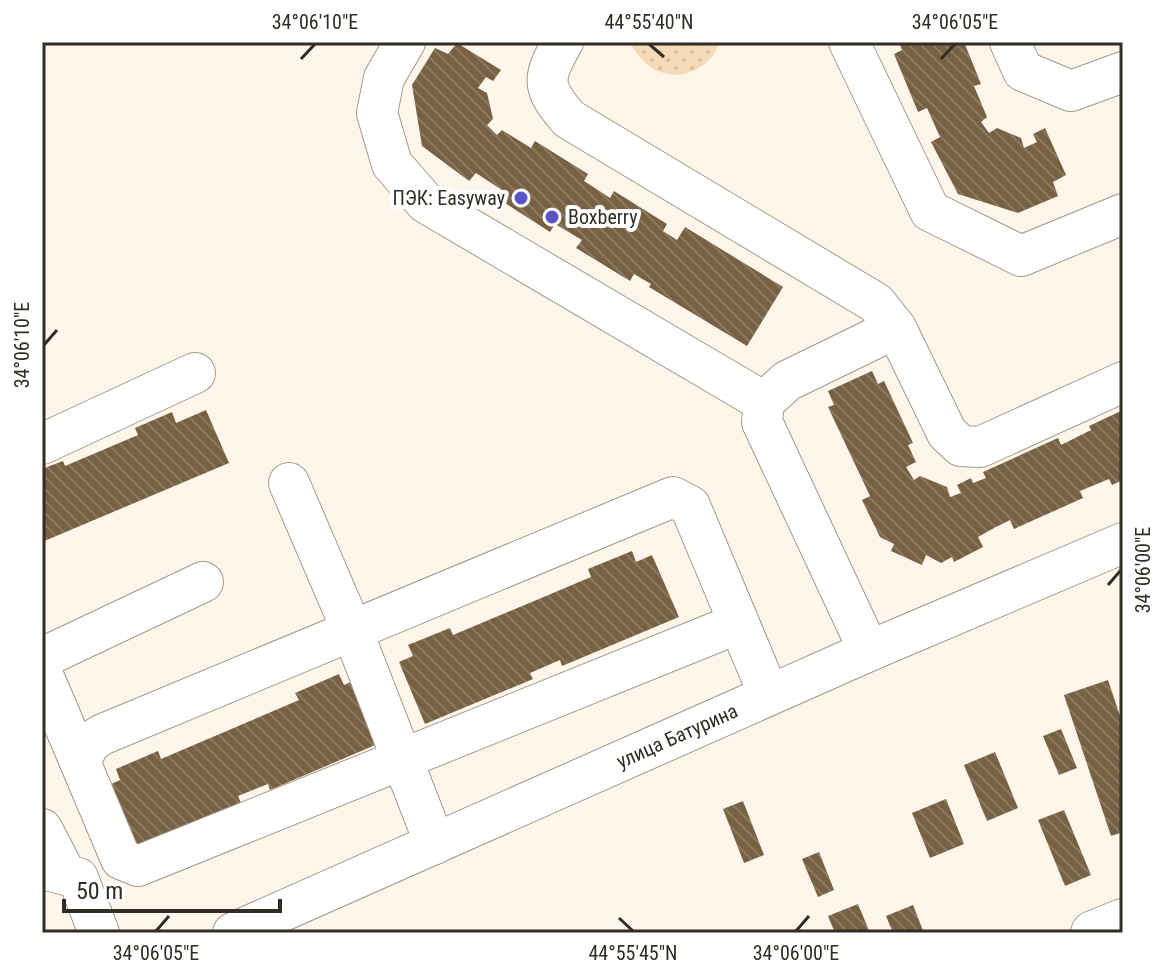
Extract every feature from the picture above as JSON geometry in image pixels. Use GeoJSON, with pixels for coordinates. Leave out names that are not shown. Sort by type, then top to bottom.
{"type":"FeatureCollection","features":[{"type":"Feature","properties":{"kind":"main road"},"geometry":{"type":"LineString","coordinates":[[1093,933],[1123,921]]}},
{"type":"Feature","properties":{"kind":"street"},"geometry":{"type":"LineString","coordinates":[[405,42],[384,78],[377,113],[392,164],[426,203],[764,402]]}},
{"type":"Feature","properties":{"kind":"street"},"geometry":{"type":"LineString","coordinates":[[562,42],[548,68],[547,86],[554,102],[569,119],[876,303],[896,328],[947,433],[961,446],[980,447],[1123,382]]}},
{"type":"Feature","properties":{"kind":"street"},"geometry":{"type":"LineString","coordinates":[[849,42],[930,211],[1021,256],[1123,214]]}},
{"type":"Feature","properties":{"kind":"street"},"geometry":{"type":"LineString","coordinates":[[1010,42],[1023,71],[1071,91],[1123,72]]}},
{"type":"Feature","properties":{"kind":"street"},"geometry":{"type":"LineString","coordinates":[[869,651],[762,422],[764,402],[787,381],[896,328]]}},
{"type":"Feature","properties":{"kind":"street"},"geometry":{"type":"LineString","coordinates":[[42,444],[195,373]]}},
{"type":"Feature","properties":{"kind":"street"},"geometry":{"type":"LineString","coordinates":[[289,483],[352,630],[435,844]]}},
{"type":"Feature","properties":{"kind":"street"},"geometry":{"type":"LineString","coordinates":[[80,762],[89,744],[101,735],[673,497],[690,506],[769,695]]}},
{"type":"Feature","properties":{"kind":"street","name":"улица Батурина"},"geometry":{"type":"LineString","coordinates":[[233,933],[869,651],[1123,543]]}},
{"type":"Feature","properties":{"kind":"street"},"geometry":{"type":"LineString","coordinates":[[42,658],[203,582]]}},
{"type":"Feature","properties":{"kind":"street"},"geometry":{"type":"LineString","coordinates":[[42,673],[121,859],[138,866],[739,623]]}},
{"type":"Feature","properties":{"kind":"street"},"geometry":{"type":"LineString","coordinates":[[42,829],[54,872],[78,878],[99,933]]}},
{"type":"Feature","properties":{"kind":"shaded area"},"geometry":{"type":"Polygon","coordinates":[[[630,42],[720,42],[713,56],[699,68],[677,75],[645,63],[630,42]]]}},
{"type":"Feature","properties":{"kind":"building"},"geometry":{"type":"Polygon","coordinates":[[[899,42],[964,42],[981,84],[974,86],[987,117],[981,122],[989,133],[997,128],[1021,138],[1024,148],[1037,142],[1033,134],[1045,128],[1066,175],[1053,182],[1058,196],[1018,213],[958,194],[931,142],[940,137],[927,108],[918,112],[894,54],[902,50],[899,42]]]}},
{"type":"Feature","properties":{"kind":"building"},"geometry":{"type":"Polygon","coordinates":[[[457,43],[501,70],[493,81],[486,77],[478,88],[487,93],[493,119],[487,125],[497,135],[502,130],[531,148],[535,141],[588,174],[584,181],[610,198],[614,191],[667,224],[663,231],[677,240],[685,227],[783,287],[747,346],[649,287],[651,284],[634,274],[630,281],[576,248],[582,240],[555,224],[550,232],[497,198],[502,190],[476,173],[469,181],[422,146],[412,85],[435,48],[448,54],[457,43]]]}},
{"type":"Feature","properties":{"kind":"building"},"geometry":{"type":"Polygon","coordinates":[[[872,371],[878,384],[884,381],[913,443],[908,445],[916,462],[906,467],[914,480],[920,476],[947,487],[950,497],[961,493],[957,485],[971,478],[973,483],[986,478],[983,472],[1058,438],[1061,445],[1091,430],[1089,426],[1123,410],[1123,480],[1112,485],[1109,479],[1080,491],[1083,498],[1014,529],[1010,520],[978,537],[983,547],[954,562],[952,557],[941,563],[926,555],[922,565],[891,551],[894,544],[880,537],[862,500],[870,496],[828,407],[834,405],[828,391],[872,371]]]}},
{"type":"Feature","properties":{"kind":"building"},"geometry":{"type":"Polygon","coordinates":[[[206,410],[229,463],[42,542],[42,469],[63,461],[65,466],[138,435],[135,428],[172,412],[176,423],[206,410]]]}},
{"type":"Feature","properties":{"kind":"building"},"geometry":{"type":"Polygon","coordinates":[[[632,551],[636,562],[652,555],[679,617],[562,666],[560,660],[530,673],[533,679],[425,724],[399,662],[413,656],[408,645],[450,628],[453,635],[591,577],[588,569],[632,551]]]}},
{"type":"Feature","properties":{"kind":"building"},"geometry":{"type":"Polygon","coordinates":[[[339,674],[344,685],[360,678],[387,740],[270,790],[268,784],[238,796],[241,803],[133,848],[107,786],[120,780],[116,769],[158,751],[161,759],[299,700],[295,693],[339,674]]]}},
{"type":"Feature","properties":{"kind":"building"},"geometry":{"type":"Polygon","coordinates":[[[1108,680],[1123,725],[1123,832],[1111,836],[1064,695],[1108,680]]]}},
{"type":"Feature","properties":{"kind":"building"},"geometry":{"type":"Polygon","coordinates":[[[1061,729],[1077,768],[1059,775],[1043,736],[1061,729]]]}},
{"type":"Feature","properties":{"kind":"building"},"geometry":{"type":"Polygon","coordinates":[[[995,752],[1018,808],[987,821],[964,765],[995,752]]]}},
{"type":"Feature","properties":{"kind":"building"},"geometry":{"type":"Polygon","coordinates":[[[946,799],[964,844],[930,858],[912,813],[946,799]]]}},
{"type":"Feature","properties":{"kind":"building"},"geometry":{"type":"Polygon","coordinates":[[[743,801],[764,855],[744,863],[723,809],[743,801]]]}},
{"type":"Feature","properties":{"kind":"building"},"geometry":{"type":"Polygon","coordinates":[[[1064,810],[1091,875],[1065,886],[1038,820],[1064,810]]]}},
{"type":"Feature","properties":{"kind":"building"},"geometry":{"type":"Polygon","coordinates":[[[819,852],[834,890],[818,897],[802,859],[819,852]]]}},
{"type":"Feature","properties":{"kind":"building"},"geometry":{"type":"Polygon","coordinates":[[[858,904],[870,933],[835,933],[828,916],[858,904]]]}},
{"type":"Feature","properties":{"kind":"building"},"geometry":{"type":"Polygon","coordinates":[[[913,905],[924,933],[893,933],[886,916],[913,905]]]}},
{"type":"Feature","properties":{"kind":"place","name":"ПЭК: Easyway"},"geometry":{"type":"Point","coordinates":[521,198]}},
{"type":"Feature","properties":{"kind":"place","name":"Boxberry"},"geometry":{"type":"Point","coordinates":[552,217]}}]}
